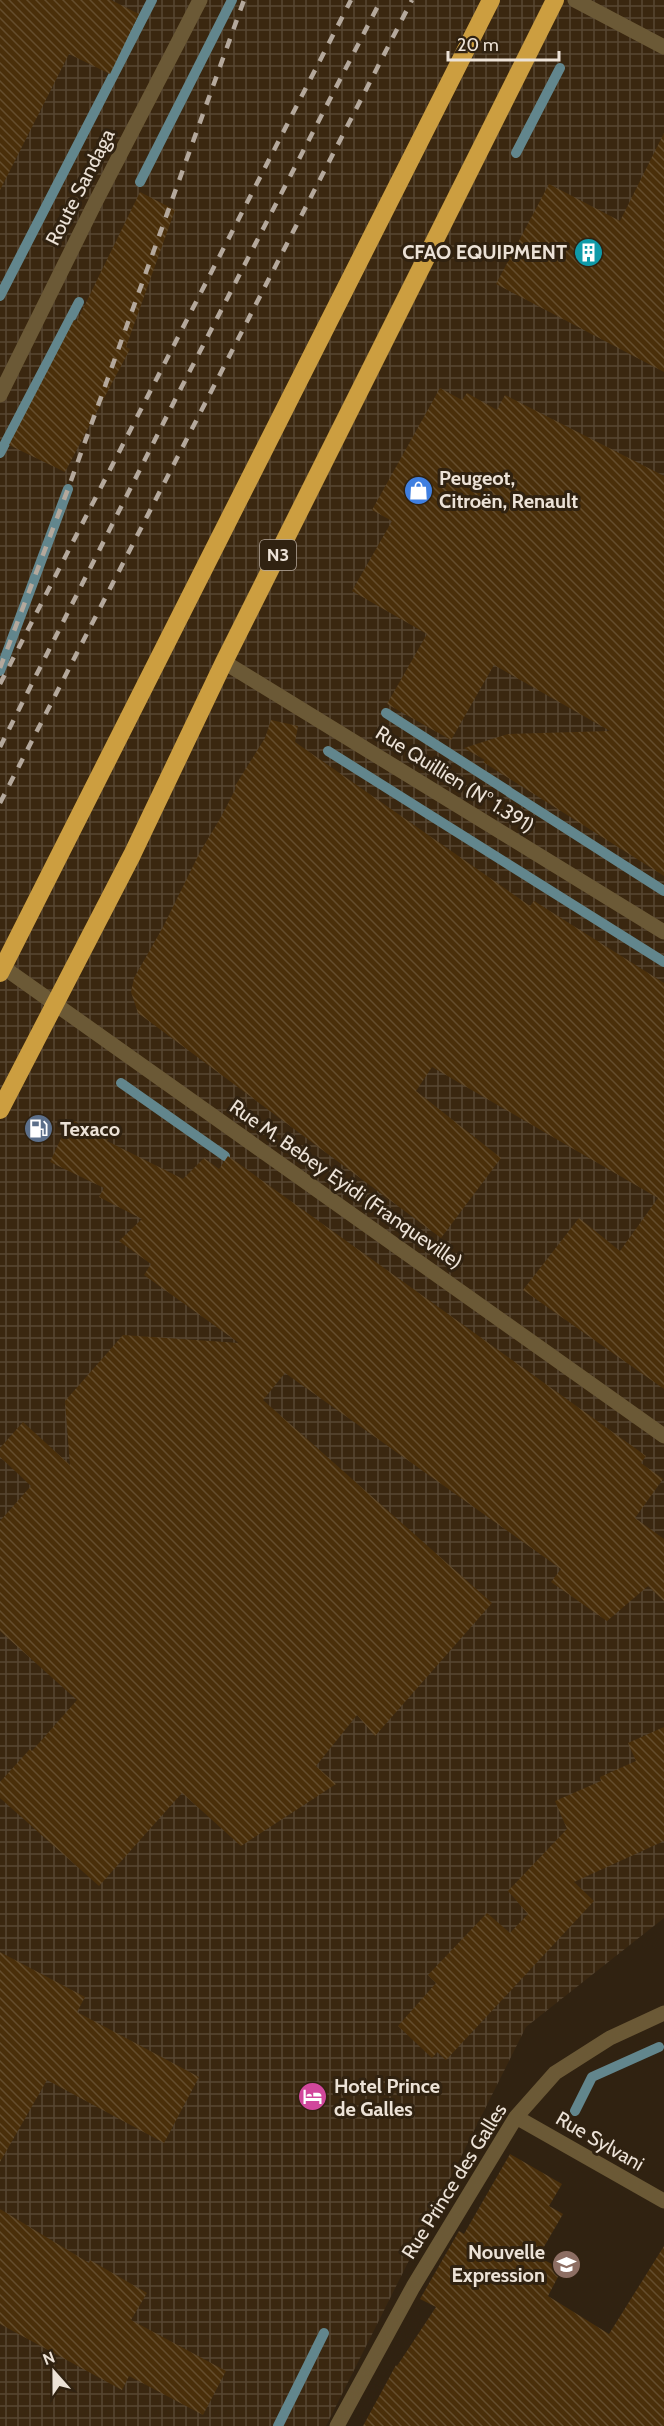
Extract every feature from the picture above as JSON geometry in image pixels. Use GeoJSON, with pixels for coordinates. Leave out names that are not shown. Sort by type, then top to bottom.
{"type":"FeatureCollection","features":[{"type":"Feature","properties":{"kind":"highway"},"geometry":{"type":"LineString","coordinates":[[2,970],[491,0]]}},
{"type":"Feature","properties":{"kind":"highway","name":"N3"},"geometry":{"type":"LineString","coordinates":[[0,1110],[132,855],[224,662],[555,0]]}},
{"type":"Feature","properties":{"kind":"street","name":"Route Sandaga"},"geometry":{"type":"LineString","coordinates":[[0,395],[95,203],[200,0]]}},
{"type":"Feature","properties":{"kind":"street"},"geometry":{"type":"LineString","coordinates":[[575,0],[664,47]]}},
{"type":"Feature","properties":{"kind":"street","name":"Rue Quillien (N° 1.391)"},"geometry":{"type":"LineString","coordinates":[[224,662],[664,932]]}},
{"type":"Feature","properties":{"kind":"street","name":"Rue M. Bebey Eyidi (Franqueville)"},"geometry":{"type":"LineString","coordinates":[[2,970],[56,1003],[664,1436]]}},
{"type":"Feature","properties":{"kind":"street","name":"Rue Prince des Galles"},"geometry":{"type":"LineString","coordinates":[[337,2426],[413,2287],[516,2117],[555,2073],[610,2038],[664,2013]]}},
{"type":"Feature","properties":{"kind":"street","name":"Rue Sylvani"},"geometry":{"type":"LineString","coordinates":[[516,2117],[664,2201]]}},
{"type":"Feature","properties":{"kind":"shaded area"},"geometry":{"type":"Polygon","coordinates":[[[0,0],[664,0],[664,1918],[526,2027],[326,2426],[0,2426],[0,0]]]}},
{"type":"Feature","properties":{"kind":"building"},"geometry":{"type":"Polygon","coordinates":[[[0,0],[111,0],[139,14],[110,74],[69,54],[0,190],[0,0]]]}},
{"type":"Feature","properties":{"kind":"building","name":"CFAO EQUIPMENT"},"geometry":{"type":"Polygon","coordinates":[[[664,133],[664,372],[496,284],[549,184],[620,221],[664,133]]]}},
{"type":"Feature","properties":{"kind":"building"},"geometry":{"type":"Polygon","coordinates":[[[140,192],[175,210],[126,347],[130,349],[65,472],[9,445],[74,320],[77,321],[140,192]]]}},
{"type":"Feature","properties":{"kind":"building"},"geometry":{"type":"Polygon","coordinates":[[[440,388],[462,400],[467,393],[497,410],[505,395],[664,476],[664,876],[464,748],[508,734],[610,731],[494,665],[451,740],[387,704],[427,634],[352,591],[392,521],[372,510],[440,388]]]}},
{"type":"Feature","properties":{"kind":"building"},"geometry":{"type":"Polygon","coordinates":[[[271,720],[298,726],[295,742],[530,906],[534,901],[664,983],[664,1389],[523,1290],[579,1218],[620,1251],[658,1198],[432,1067],[416,1091],[501,1158],[441,1238],[138,1013],[131,992],[134,978],[163,927],[200,852],[221,817],[235,786],[265,738],[271,720]]]}},
{"type":"Feature","properties":{"kind":"building"},"geometry":{"type":"Polygon","coordinates":[[[70,1119],[109,1138],[107,1141],[183,1179],[204,1158],[219,1169],[228,1156],[646,1456],[641,1463],[663,1479],[635,1518],[664,1539],[664,1601],[648,1586],[607,1621],[551,1582],[561,1569],[285,1373],[263,1400],[492,1603],[375,1736],[357,1715],[316,1766],[336,1784],[241,1846],[182,1793],[99,1886],[0,1798],[0,1782],[30,1749],[32,1751],[77,1700],[0,1631],[0,1521],[31,1486],[0,1457],[0,1448],[23,1422],[70,1465],[65,1401],[123,1335],[239,1343],[144,1275],[151,1264],[119,1241],[142,1219],[99,1197],[104,1188],[50,1162],[70,1119]]]}},
{"type":"Feature","properties":{"kind":"building"},"geometry":{"type":"Polygon","coordinates":[[[664,1727],[664,1841],[574,1882],[594,1901],[446,2060],[437,2052],[432,2058],[398,2026],[436,1983],[428,1975],[487,1913],[510,1933],[528,1914],[508,1891],[567,1829],[555,1801],[601,1781],[600,1777],[636,1761],[628,1743],[664,1727]]]}},
{"type":"Feature","properties":{"kind":"building"},"geometry":{"type":"Polygon","coordinates":[[[0,1952],[85,1997],[77,2012],[199,2077],[164,2143],[47,2080],[0,2162],[0,1952]]]}},
{"type":"Feature","properties":{"kind":"building"},"geometry":{"type":"Polygon","coordinates":[[[510,2154],[562,2184],[549,2206],[563,2214],[538,2257],[562,2269],[548,2296],[609,2334],[664,2246],[664,2426],[363,2426],[396,2365],[436,2307],[420,2299],[459,2231],[464,2234],[510,2154]]]}},
{"type":"Feature","properties":{"kind":"building"},"geometry":{"type":"Polygon","coordinates":[[[0,2209],[89,2263],[90,2260],[147,2293],[131,2320],[226,2371],[203,2415],[129,2376],[122,2390],[0,2324],[0,2209]]]}},
{"type":"Feature","properties":{"kind":"waterway"},"geometry":{"type":"LineString","coordinates":[[0,296],[152,0]]}},
{"type":"Feature","properties":{"kind":"waterway"},"geometry":{"type":"LineString","coordinates":[[140,182],[232,0]]}},
{"type":"Feature","properties":{"kind":"waterway"},"geometry":{"type":"LineString","coordinates":[[516,153],[560,68]]}},
{"type":"Feature","properties":{"kind":"waterway"},"geometry":{"type":"LineString","coordinates":[[0,453],[79,302]]}},
{"type":"Feature","properties":{"kind":"waterway"},"geometry":{"type":"LineString","coordinates":[[0,671],[68,489]]}},
{"type":"Feature","properties":{"kind":"waterway"},"geometry":{"type":"LineString","coordinates":[[386,713],[508,791]]}},
{"type":"Feature","properties":{"kind":"waterway"},"geometry":{"type":"LineString","coordinates":[[328,751],[664,962]]}},
{"type":"Feature","properties":{"kind":"waterway"},"geometry":{"type":"LineString","coordinates":[[509,792],[664,891]]}},
{"type":"Feature","properties":{"kind":"waterway"},"geometry":{"type":"LineString","coordinates":[[121,1083],[225,1156]]}},
{"type":"Feature","properties":{"kind":"waterway"},"geometry":{"type":"LineString","coordinates":[[575,2111],[592,2077],[659,2047]]}},
{"type":"Feature","properties":{"kind":"waterway"},"geometry":{"type":"LineString","coordinates":[[278,2426],[324,2333]]}},
{"type":"Feature","properties":{"kind":"railway"},"geometry":{"type":"LineString","coordinates":[[0,668],[68,489],[244,0]]}},
{"type":"Feature","properties":{"kind":"railway"},"geometry":{"type":"LineString","coordinates":[[0,684],[351,0]]}},
{"type":"Feature","properties":{"kind":"railway"},"geometry":{"type":"LineString","coordinates":[[0,747],[178,394],[381,0]]}},
{"type":"Feature","properties":{"kind":"railway"},"geometry":{"type":"LineString","coordinates":[[0,803],[412,0]]}},
{"type":"Feature","properties":{"kind":"place","name":"CFAO EQUIPMENT"},"geometry":{"type":"Point","coordinates":[588,252]}},
{"type":"Feature","properties":{"kind":"place","name":"Peugeot, Citroën, Renault"},"geometry":{"type":"Point","coordinates":[418,490]}},
{"type":"Feature","properties":{"kind":"place","name":"Texaco"},"geometry":{"type":"Point","coordinates":[39,1129]}},
{"type":"Feature","properties":{"kind":"place","name":"Hotel Prince de Galles"},"geometry":{"type":"Point","coordinates":[313,2097]}},
{"type":"Feature","properties":{"kind":"place","name":"Nouvelle Expression"},"geometry":{"type":"Point","coordinates":[566,2264]}}]}
